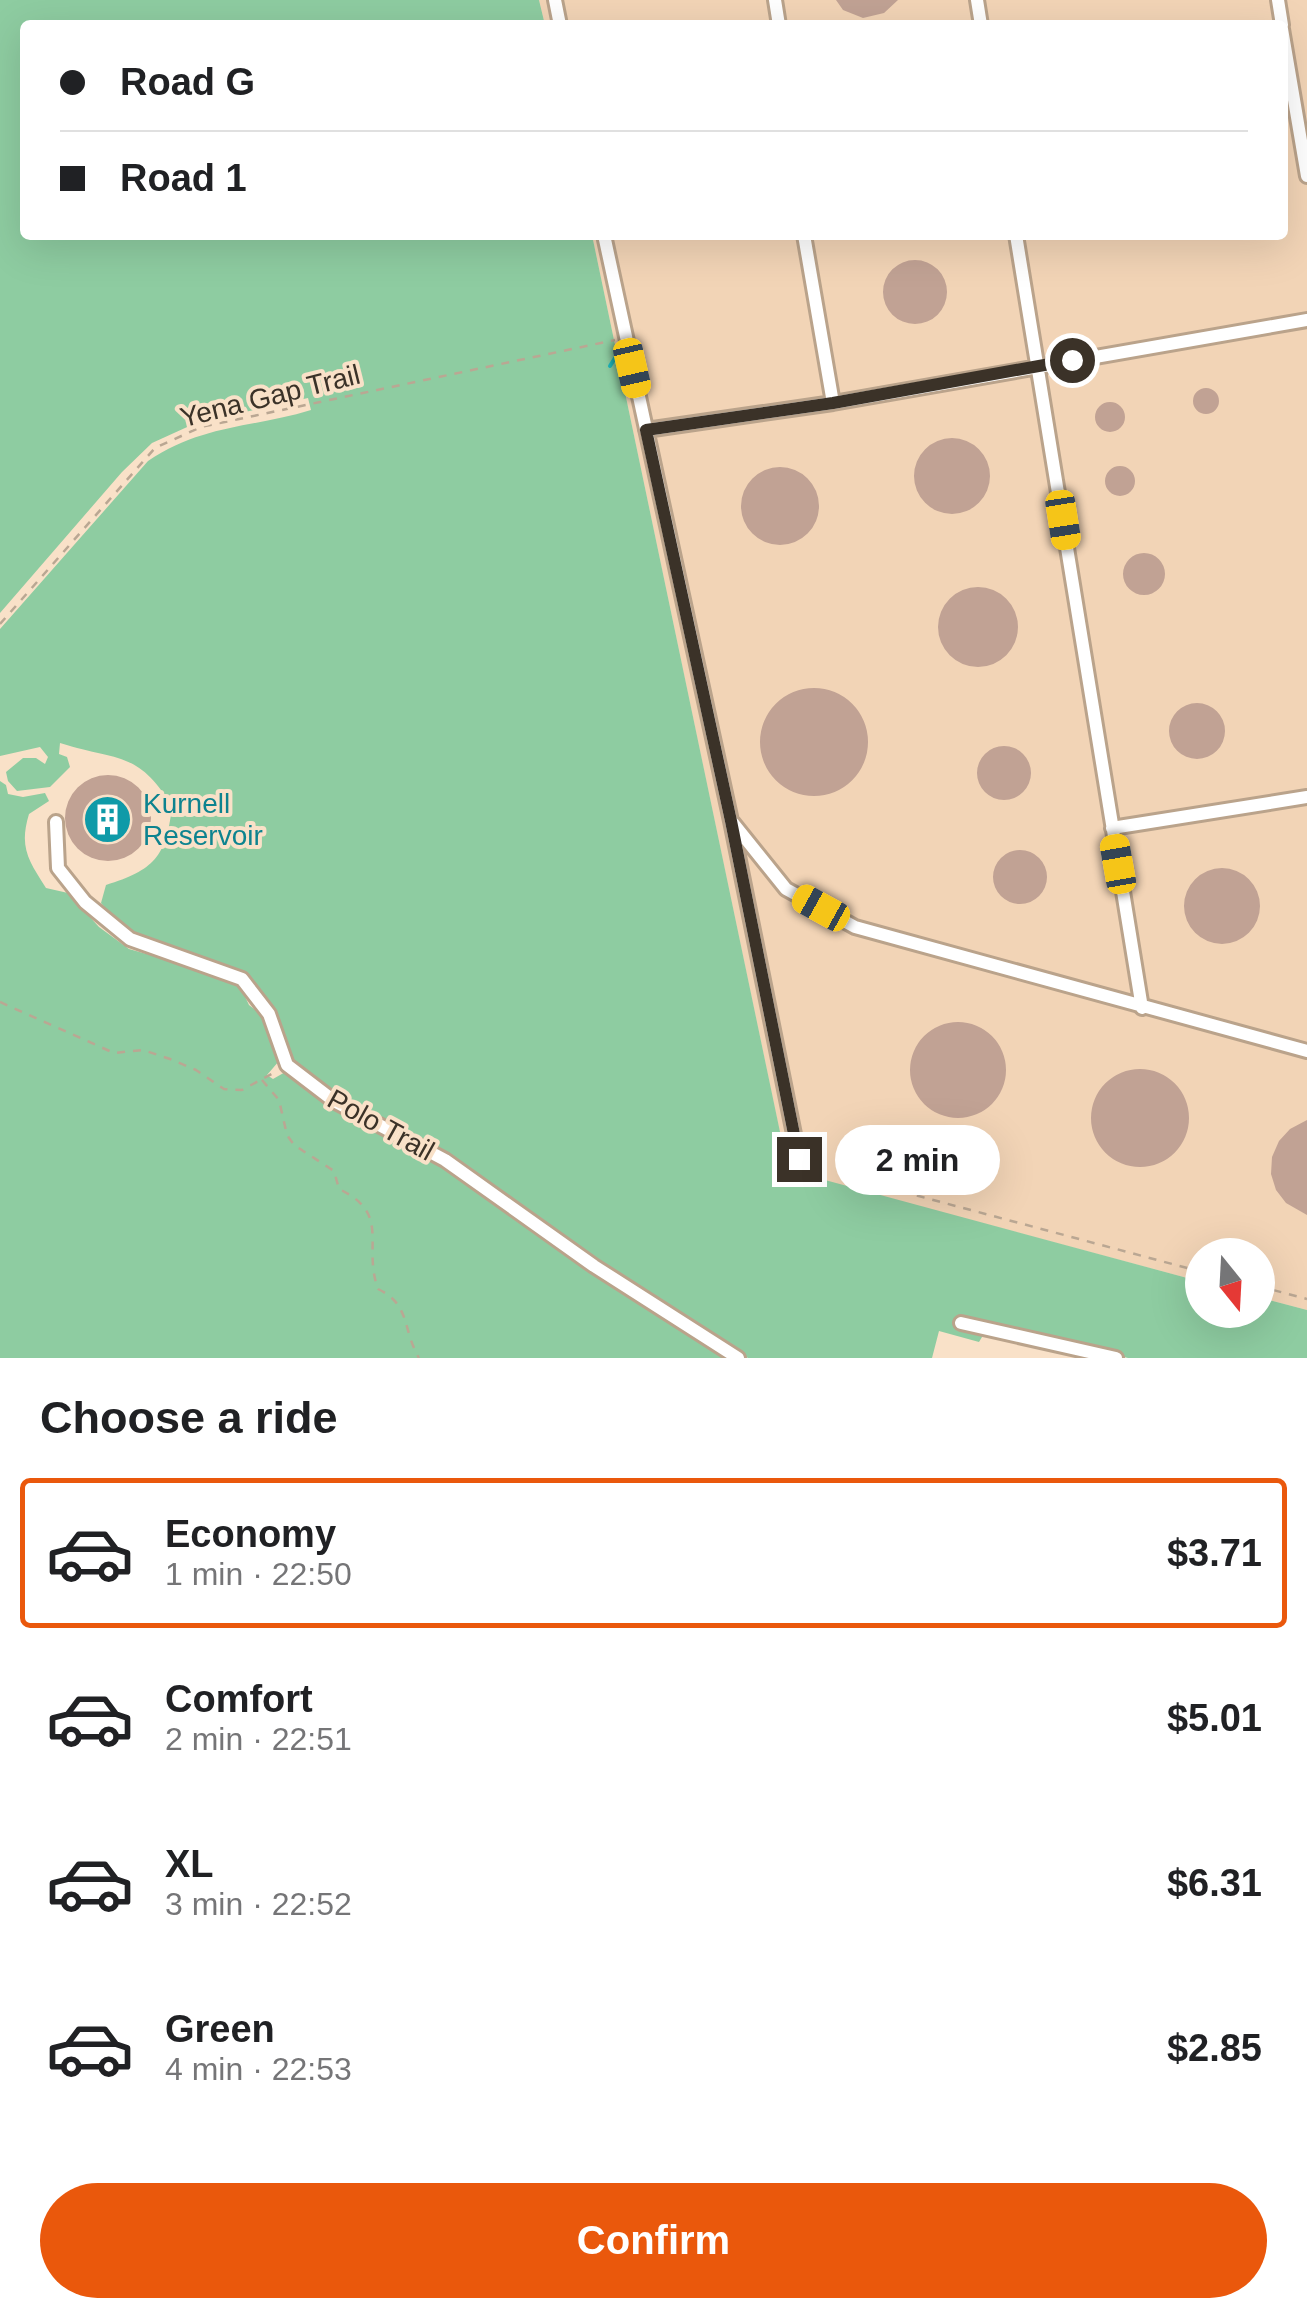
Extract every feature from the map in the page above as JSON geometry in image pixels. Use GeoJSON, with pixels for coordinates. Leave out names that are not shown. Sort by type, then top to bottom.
{"type":"FeatureCollection","features":[{"type":"Feature","properties":{"kind":"street"},"geometry":{"type":"LineString","coordinates":[[1288,63],[1307,176]]}},
{"type":"Feature","properties":{"kind":"street"},"geometry":{"type":"LineString","coordinates":[[605,240],[731,821],[799,1159]]}},
{"type":"Feature","properties":{"kind":"street"},"geometry":{"type":"LineString","coordinates":[[805,240],[833,403]]}},
{"type":"Feature","properties":{"kind":"street"},"geometry":{"type":"LineString","coordinates":[[1017,240],[1142,1008]]}},
{"type":"Feature","properties":{"kind":"street"},"geometry":{"type":"LineString","coordinates":[[646,430],[833,403],[1307,320]]}},
{"type":"Feature","properties":{"kind":"street"},"geometry":{"type":"LineString","coordinates":[[1112,828],[1307,797]]}},
{"type":"Feature","properties":{"kind":"street"},"geometry":{"type":"LineString","coordinates":[[731,821],[786,889],[855,927],[1307,1051]]}},
{"type":"Feature","properties":{"kind":"street"},"geometry":{"type":"LineString","coordinates":[[56,822],[58,868],[86,902],[130,939],[242,979],[269,1014],[287,1066]]}},
{"type":"Feature","properties":{"kind":"street","name":"Polo Trail"},"geometry":{"type":"LineString","coordinates":[[287,1066],[334,1102],[445,1160],[594,1266],[738,1358]]}},
{"type":"Feature","properties":{"kind":"street"},"geometry":{"type":"LineString","coordinates":[[960,1323],[1116,1358]]}},
{"type":"Feature","properties":{"kind":"path","name":"Yena Gap Trail"},"geometry":{"type":"LineString","coordinates":[[0,624],[155,448],[200,427],[625,337]]}},
{"type":"Feature","properties":{"kind":"path"},"geometry":{"type":"LineString","coordinates":[[0,1002],[114,1053],[143,1050],[170,1059],[196,1070],[224,1089],[242,1090],[287,1066]]}},
{"type":"Feature","properties":{"kind":"path"},"geometry":{"type":"LineString","coordinates":[[262,1080],[279,1100],[286,1134],[294,1145],[334,1171],[339,1189],[356,1197],[368,1209],[372,1271],[378,1289],[396,1298],[402,1308],[419,1358]]}},
{"type":"Feature","properties":{"kind":"path"},"geometry":{"type":"LineString","coordinates":[[855,1178],[1185,1267]]}},
{"type":"Feature","properties":{"kind":"path"},"geometry":{"type":"LineString","coordinates":[[1275,1291],[1307,1300]]}},
{"type":"Feature","properties":{"kind":"shaded area"},"geometry":{"type":"Polygon","coordinates":[[[539,0],[1307,0],[1307,1310],[1275,1302],[1275,1238],[1185,1238],[1185,1277],[788,1171],[593,240],[1288,240],[1288,20],[544,20],[539,0]]]}},
{"type":"Feature","properties":{"kind":"green space"},"geometry":{"type":"Polygon","coordinates":[[[0,0],[539,0],[544,20],[20,20],[20,240],[593,240],[788,1170],[1185,1277],[1185,1328],[1275,1328],[1275,1302],[1307,1310],[1307,1358],[1128,1358],[991,1322],[979,1342],[939,1331],[932,1358],[748,1358],[600,1264],[490,1182],[362,1112],[298,1070],[287,1055],[272,1006],[244,974],[125,932],[101,903],[106,885],[146,867],[166,838],[172,807],[148,775],[125,760],[60,743],[59,754],[67,757],[70,767],[50,787],[17,791],[8,781],[6,772],[23,758],[36,758],[45,764],[48,757],[40,747],[0,756],[0,629],[148,461],[208,433],[311,410],[308,398],[196,423],[152,443],[122,472],[0,613],[0,0]]]}},
{"type":"Feature","properties":{"kind":"green space"},"geometry":{"type":"Polygon","coordinates":[[[0,781],[6,785],[8,794],[23,797],[45,793],[49,801],[29,814],[25,836],[30,861],[46,888],[68,893],[99,927],[129,949],[224,976],[239,984],[249,1005],[262,1015],[279,1061],[267,1075],[273,1079],[287,1071],[441,1165],[733,1358],[0,1358],[0,781]]]}},
{"type":"Feature","properties":{"kind":"building"},"geometry":{"type":"Polygon","coordinates":[[[836,0],[898,0],[884,13],[863,18],[843,10],[836,0]]]}},
{"type":"Feature","properties":{"kind":"building"},"geometry":{"type":"Polygon","coordinates":[[[915,260],[938,269],[947,292],[938,315],[915,324],[892,315],[883,292],[892,269],[915,260]]]}},
{"type":"Feature","properties":{"kind":"building"},"geometry":{"type":"Polygon","coordinates":[[[1206,388],[1215,392],[1219,401],[1215,410],[1206,414],[1197,410],[1193,401],[1197,392],[1206,388]]]}},
{"type":"Feature","properties":{"kind":"building"},"geometry":{"type":"Polygon","coordinates":[[[1110,402],[1121,406],[1125,417],[1121,428],[1110,432],[1099,428],[1095,417],[1099,406],[1110,402]]]}},
{"type":"Feature","properties":{"kind":"building"},"geometry":{"type":"Polygon","coordinates":[[[952,438],[979,449],[990,476],[979,503],[952,514],[925,503],[914,476],[925,449],[952,438]]]}},
{"type":"Feature","properties":{"kind":"building"},"geometry":{"type":"Polygon","coordinates":[[[1120,466],[1131,470],[1135,481],[1131,492],[1120,496],[1109,492],[1105,481],[1109,470],[1120,466]]]}},
{"type":"Feature","properties":{"kind":"building"},"geometry":{"type":"Polygon","coordinates":[[[780,467],[808,478],[819,506],[808,534],[780,545],[752,534],[741,506],[752,478],[780,467]]]}},
{"type":"Feature","properties":{"kind":"building"},"geometry":{"type":"Polygon","coordinates":[[[1144,553],[1159,559],[1165,574],[1159,589],[1144,595],[1129,589],[1123,574],[1129,559],[1144,553]]]}},
{"type":"Feature","properties":{"kind":"building"},"geometry":{"type":"Polygon","coordinates":[[[978,587],[993,590],[1006,599],[1015,612],[1015,642],[1006,655],[993,664],[978,667],[963,664],[950,655],[941,642],[938,627],[941,612],[950,599],[963,590],[978,587]]]}},
{"type":"Feature","properties":{"kind":"building"},"geometry":{"type":"Polygon","coordinates":[[[814,688],[835,692],[852,704],[864,721],[868,742],[864,763],[852,780],[835,792],[814,796],[793,792],[776,780],[764,763],[760,742],[764,721],[776,704],[793,692],[814,688]]]}},
{"type":"Feature","properties":{"kind":"building"},"geometry":{"type":"Polygon","coordinates":[[[1197,703],[1217,711],[1225,731],[1217,751],[1197,759],[1177,751],[1169,731],[1177,711],[1197,703]]]}},
{"type":"Feature","properties":{"kind":"building"},"geometry":{"type":"Polygon","coordinates":[[[1004,746],[1023,754],[1031,773],[1023,792],[1004,800],[985,792],[977,773],[985,754],[1004,746]]]}},
{"type":"Feature","properties":{"kind":"building","name":"Kurnell Reservoir"},"geometry":{"type":"Polygon","coordinates":[[[108,775],[132,782],[144,794],[151,818],[144,842],[132,854],[108,861],[84,854],[72,842],[65,818],[72,794],[84,782],[108,775]]]}},
{"type":"Feature","properties":{"kind":"building"},"geometry":{"type":"Polygon","coordinates":[[[1020,850],[1039,858],[1047,877],[1039,896],[1020,904],[1001,896],[993,877],[1001,858],[1020,850]]]}},
{"type":"Feature","properties":{"kind":"building"},"geometry":{"type":"Polygon","coordinates":[[[1222,868],[1249,879],[1260,906],[1249,933],[1222,944],[1195,933],[1184,906],[1195,879],[1222,868]]]}},
{"type":"Feature","properties":{"kind":"building"},"geometry":{"type":"Polygon","coordinates":[[[958,1022],[976,1025],[992,1036],[1003,1052],[1003,1088],[992,1104],[976,1115],[958,1118],[940,1115],[924,1104],[913,1088],[910,1070],[913,1052],[924,1036],[940,1025],[958,1022]]]}},
{"type":"Feature","properties":{"kind":"building"},"geometry":{"type":"Polygon","coordinates":[[[1140,1069],[1159,1072],[1175,1083],[1186,1099],[1186,1137],[1175,1153],[1159,1164],[1140,1167],[1121,1164],[1105,1153],[1094,1137],[1091,1118],[1094,1099],[1105,1083],[1121,1072],[1140,1069]]]}},
{"type":"Feature","properties":{"kind":"building"},"geometry":{"type":"Polygon","coordinates":[[[1307,1120],[1307,1215],[1286,1203],[1271,1174],[1272,1157],[1279,1141],[1307,1120]]]}},
{"type":"Feature","properties":{"kind":"waterway"},"geometry":{"type":"LineString","coordinates":[[610,366],[615,358]]}},
{"type":"Feature","properties":{"kind":"place","name":"Kurnell Reservoir"},"geometry":{"type":"Point","coordinates":[108,819]}},
{"type":"Feature","properties":{"kind":"route"},"geometry":{"type":"LineString","coordinates":[[799,1159],[646,430],[833,403],[1072,360]]}}]}
